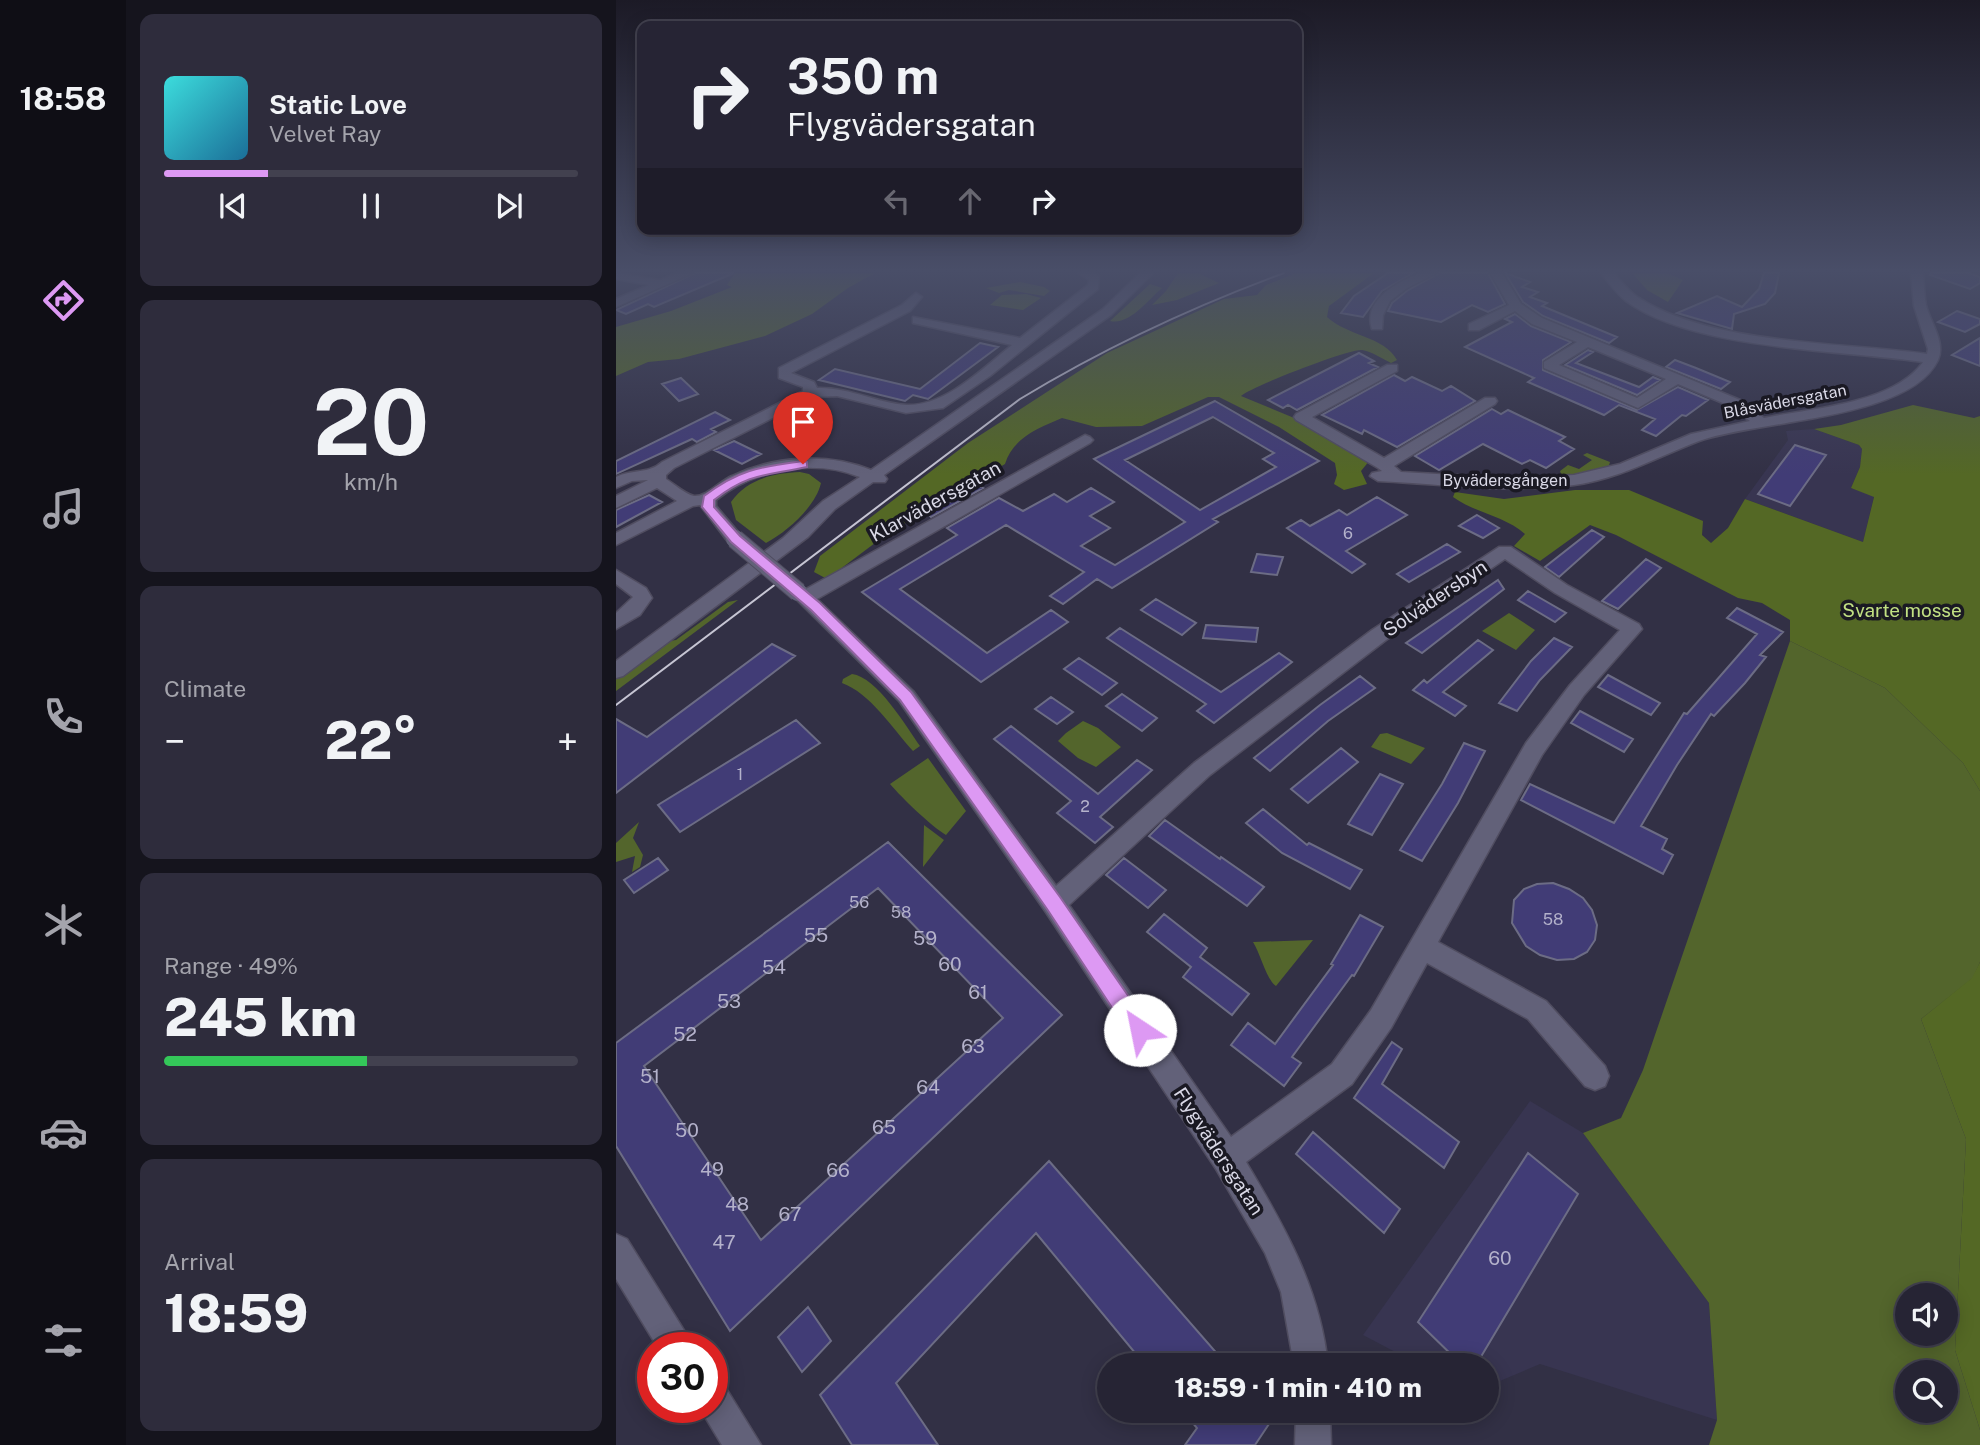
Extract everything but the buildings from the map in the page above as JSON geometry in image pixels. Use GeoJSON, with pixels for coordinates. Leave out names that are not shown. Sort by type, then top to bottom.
{"type":"FeatureCollection","features":[{"type":"Feature","properties":{"kind":"street"},"geometry":{"type":"LineString","coordinates":[[810,393],[809,385],[784,374],[784,371],[845,340]]}},
{"type":"Feature","properties":{"kind":"street"},"geometry":{"type":"LineString","coordinates":[[1011,340],[1023,343]]}},
{"type":"Feature","properties":{"kind":"street"},"geometry":{"type":"LineString","coordinates":[[616,503],[658,477],[668,465],[810,393],[837,392],[895,407],[927,408],[946,401],[1026,340]]}},
{"type":"Feature","properties":{"kind":"street"},"geometry":{"type":"LineString","coordinates":[[616,671],[920,443],[1067,340]]}},
{"type":"Feature","properties":{"kind":"street"},"geometry":{"type":"LineString","coordinates":[[1583,340],[1735,403],[1761,423]]}},
{"type":"Feature","properties":{"kind":"street"},"geometry":{"type":"LineString","coordinates":[[1781,340],[1932,359],[1935,349],[1932,340]]}},
{"type":"Feature","properties":{"kind":"street"},"geometry":{"type":"LineString","coordinates":[[1587,342],[1549,365],[1638,404],[1676,379]]}},
{"type":"Feature","properties":{"kind":"street","name":"Blåsvädersgatan"},"geometry":{"type":"LineString","coordinates":[[1668,447],[1696,437],[1878,399],[1897,391],[1920,374],[1932,359]]}},
{"type":"Feature","properties":{"kind":"street"},"geometry":{"type":"LineString","coordinates":[[1392,368],[1301,417],[1381,471],[1490,401]]}},
{"type":"Feature","properties":{"kind":"street"},"geometry":{"type":"LineString","coordinates":[[791,540],[829,505],[926,447],[949,424]]}},
{"type":"Feature","properties":{"kind":"street","name":"Klarvädersgatan"},"geometry":{"type":"LineString","coordinates":[[802,595],[1085,440]]}},
{"type":"Feature","properties":{"kind":"street"},"geometry":{"type":"LineString","coordinates":[[616,540],[689,501],[708,499],[721,487],[744,476],[790,465],[826,467],[880,459],[920,443]]}},
{"type":"Feature","properties":{"kind":"street","name":"Byvädersgången"},"geometry":{"type":"LineString","coordinates":[[1381,471],[1397,477],[1484,482],[1559,482],[1614,472],[1668,447]]}},
{"type":"Feature","properties":{"kind":"street"},"geometry":{"type":"LineString","coordinates":[[826,467],[872,481]]}},
{"type":"Feature","properties":{"kind":"street"},"geometry":{"type":"LineString","coordinates":[[826,467],[835,485],[829,505]]}},
{"type":"Feature","properties":{"kind":"street"},"geometry":{"type":"LineString","coordinates":[[616,483],[628,477],[658,477],[689,501]]}},
{"type":"Feature","properties":{"kind":"street","name":"Flygvädersgatan"},"geometry":{"type":"LineString","coordinates":[[708,499],[708,507],[735,539],[802,595],[906,696],[1054,903],[1227,1158],[1276,1242],[1297,1292],[1310,1353]]}},
{"type":"Feature","properties":{"kind":"street","name":"Solvädersbyn"},"geometry":{"type":"LineString","coordinates":[[1054,903],[1202,769],[1380,635],[1505,551],[1561,589],[1632,629],[1577,690],[1534,749],[1381,1019],[1342,1074],[1227,1158]]}},
{"type":"Feature","properties":{"kind":"street"},"geometry":{"type":"LineString","coordinates":[[616,576],[640,592],[643,598],[640,604],[616,622]]}},
{"type":"Feature","properties":{"kind":"street"},"geometry":{"type":"LineString","coordinates":[[1423,947],[1537,1010],[1595,1076]]}},
{"type":"Feature","properties":{"kind":"street"},"geometry":{"type":"LineString","coordinates":[[616,1250],[668,1332]]}},
{"type":"Feature","properties":{"kind":"street"},"geometry":{"type":"LineString","coordinates":[[728,1422],[743,1445]]}},
{"type":"Feature","properties":{"kind":"street"},"geometry":{"type":"LineString","coordinates":[[1313,1423],[1313,1445]]}},
{"type":"Feature","properties":{"kind":"shaded area"},"geometry":{"type":"Polygon","coordinates":[[[1814,429],[1859,445],[1862,449],[1860,467],[1851,488],[1874,496],[1863,542],[1745,499],[1788,440],[1786,431],[1814,429]]]}},
{"type":"Feature","properties":{"kind":"shaded area"},"geometry":{"type":"Polygon","coordinates":[[[1530,1101],[1583,1133],[1709,1303],[1717,1420],[1540,1364],[1499,1381],[1499,1353],[1397,1353],[1363,1335],[1530,1101]]]}},
{"type":"Feature","properties":{"kind":"green space"},"geometry":{"type":"Polygon","coordinates":[[[616,340],[748,340],[679,359],[648,362],[616,376],[616,340]]]}},
{"type":"Feature","properties":{"kind":"green space"},"geometry":{"type":"Polygon","coordinates":[[[1134,340],[1374,341],[1391,352],[1397,360],[1391,363],[1373,353],[1354,351],[1300,369],[1241,396],[1299,420],[1370,460],[1361,471],[1367,484],[1344,490],[1334,484],[1337,475],[1335,463],[1279,427],[1219,397],[1208,397],[1142,426],[1096,427],[1062,418],[1020,441],[1005,464],[887,534],[827,579],[814,572],[820,556],[968,443],[1107,353],[1134,340]]]}},
{"type":"Feature","properties":{"kind":"green space","name":"Svarte mosse"},"geometry":{"type":"Polygon","coordinates":[[[1913,405],[1974,418],[1980,416],[1980,791],[1963,763],[1885,688],[1790,641],[1790,620],[1762,603],[1738,598],[1616,535],[1590,525],[1540,561],[1514,546],[1525,534],[1517,528],[1453,497],[1455,492],[1504,499],[1575,490],[1629,490],[1703,521],[1702,535],[1711,543],[1728,528],[1745,499],[1863,542],[1874,497],[1851,488],[1860,467],[1862,449],[1859,445],[1814,429],[1841,425],[1913,405]]]}},
{"type":"Feature","properties":{"kind":"green space"},"geometry":{"type":"Polygon","coordinates":[[[1587,453],[1610,462],[1608,469],[1588,474],[1561,474],[1560,471],[1568,465],[1579,469],[1592,460],[1583,455],[1587,453]]]}},
{"type":"Feature","properties":{"kind":"green space"},"geometry":{"type":"Polygon","coordinates":[[[800,472],[809,474],[821,483],[807,509],[783,532],[766,543],[736,520],[731,502],[745,488],[771,476],[800,472]]]}},
{"type":"Feature","properties":{"kind":"green space"},"geometry":{"type":"Polygon","coordinates":[[[738,600],[616,691],[616,679],[728,602],[738,600]]]}},
{"type":"Feature","properties":{"kind":"green space"},"geometry":{"type":"Polygon","coordinates":[[[1509,613],[1535,630],[1516,650],[1482,631],[1509,613]]]}},
{"type":"Feature","properties":{"kind":"green space"},"geometry":{"type":"Polygon","coordinates":[[[1790,641],[1885,688],[1963,763],[1980,791],[1980,962],[1973,978],[1921,1019],[1966,1139],[1958,1292],[1958,1283],[1895,1283],[1895,1346],[1955,1346],[1980,1430],[1980,1445],[1709,1445],[1717,1420],[1709,1303],[1583,1133],[1621,1118],[1643,1070],[1790,641]]]}},
{"type":"Feature","properties":{"kind":"green space"},"geometry":{"type":"Polygon","coordinates":[[[852,674],[862,677],[881,693],[920,746],[913,751],[871,703],[842,683],[843,679],[852,674]]]}},
{"type":"Feature","properties":{"kind":"green space"},"geometry":{"type":"Polygon","coordinates":[[[1083,721],[1098,728],[1121,747],[1096,767],[1078,758],[1058,741],[1083,721]]]}},
{"type":"Feature","properties":{"kind":"green space"},"geometry":{"type":"Polygon","coordinates":[[[1387,733],[1425,748],[1411,764],[1371,747],[1380,734],[1387,733]]]}},
{"type":"Feature","properties":{"kind":"green space"},"geometry":{"type":"Polygon","coordinates":[[[928,758],[966,811],[946,835],[890,784],[928,758]]]}},
{"type":"Feature","properties":{"kind":"green space"},"geometry":{"type":"Polygon","coordinates":[[[639,822],[633,838],[643,855],[640,867],[632,872],[635,856],[616,862],[616,843],[639,822]]]}},
{"type":"Feature","properties":{"kind":"green space"},"geometry":{"type":"Polygon","coordinates":[[[924,825],[944,840],[923,867],[924,825]]]}},
{"type":"Feature","properties":{"kind":"green space"},"geometry":{"type":"Polygon","coordinates":[[[1313,940],[1276,986],[1269,978],[1253,942],[1313,940]]]}},
{"type":"Feature","properties":{"kind":"green space"},"geometry":{"type":"Polygon","coordinates":[[[1980,962],[1980,1430],[1955,1350],[1955,1346],[1958,1346],[1966,1139],[1921,1019],[1972,978],[1980,962]]]}},
{"type":"Feature","properties":{"kind":"tram line"},"geometry":{"type":"LineString","coordinates":[[616,705],[1020,399],[1128,340]]}},
{"type":"Feature","properties":{"kind":"route"},"geometry":{"type":"LineString","coordinates":[[803,464],[765,470],[732,481],[708,499],[708,507],[735,539],[816,607],[906,696],[1054,903],[1140,1030]]}}]}
